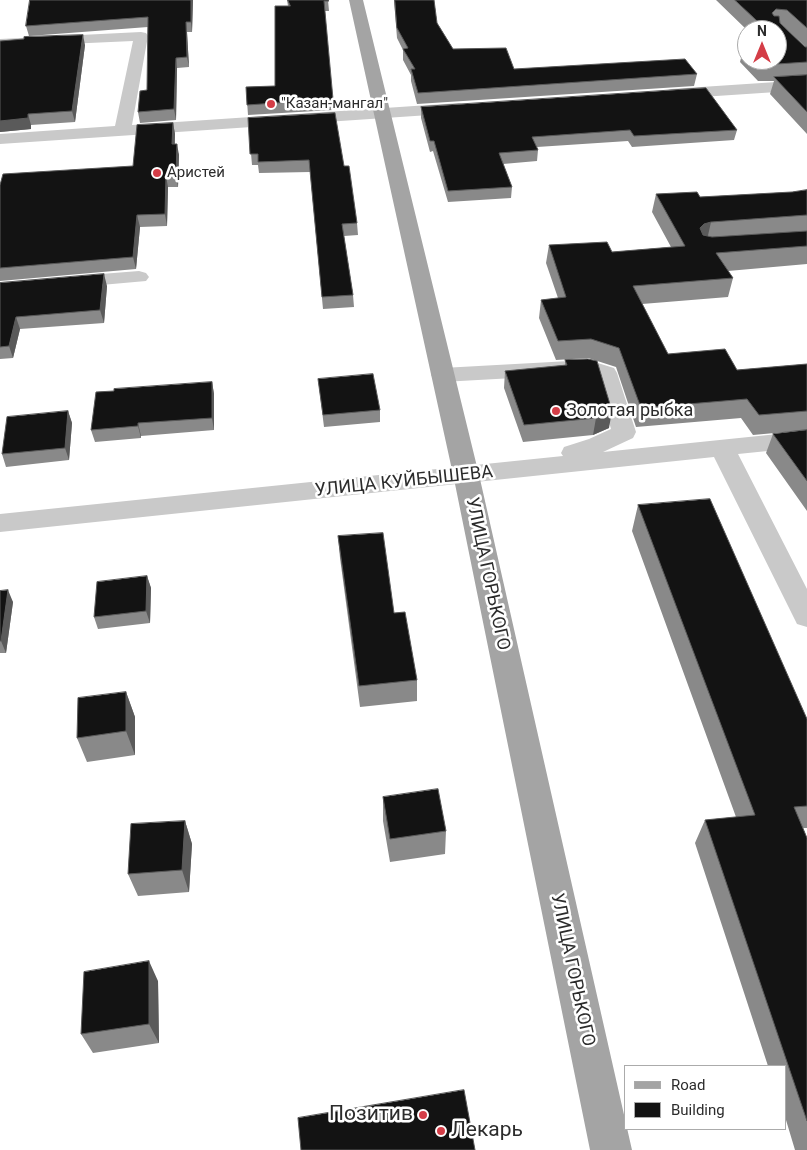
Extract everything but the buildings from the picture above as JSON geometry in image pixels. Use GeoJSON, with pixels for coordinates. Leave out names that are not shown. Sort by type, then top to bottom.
{"type":"FeatureCollection","features":[{"type":"Feature","properties":{"kind":"main road","name":"УЛИЦА ГОРЬКОГО"},"geometry":{"type":"LineString","coordinates":[[356,0],[380,113],[419,268],[466,476],[611,1150]]}},
{"type":"Feature","properties":{"kind":"street"},"geometry":{"type":"LineString","coordinates":[[0,43],[141,36],[122,130]]}},
{"type":"Feature","properties":{"kind":"street"},"geometry":{"type":"LineString","coordinates":[[659,95],[807,85]]}},
{"type":"Feature","properties":{"kind":"street"},"geometry":{"type":"LineString","coordinates":[[0,138],[471,107]]}},
{"type":"Feature","properties":{"kind":"street"},"geometry":{"type":"LineString","coordinates":[[0,288],[139,277]]}},
{"type":"Feature","properties":{"kind":"street"},"geometry":{"type":"LineString","coordinates":[[442,375],[588,367],[606,373],[624,432],[598,445],[509,471]]}},
{"type":"Feature","properties":{"kind":"street","name":"УЛИЦА КУЙБЫШЕВА"},"geometry":{"type":"LineString","coordinates":[[0,523],[807,439]]}},
{"type":"Feature","properties":{"kind":"street"},"geometry":{"type":"LineString","coordinates":[[722,448],[807,616]]}},
{"type":"Feature","properties":{"kind":"place","name":"\"Казан-мангал\""},"geometry":{"type":"Point","coordinates":[271,104]}},
{"type":"Feature","properties":{"kind":"place","name":"Аристей"},"geometry":{"type":"Point","coordinates":[157,173]}},
{"type":"Feature","properties":{"kind":"place","name":"Золотая рыбка"},"geometry":{"type":"Point","coordinates":[556,411]}},
{"type":"Feature","properties":{"kind":"place","name":"Позитив"},"geometry":{"type":"Point","coordinates":[423,1115]}},
{"type":"Feature","properties":{"kind":"place","name":"Лекарь"},"geometry":{"type":"Point","coordinates":[441,1131]}}]}
